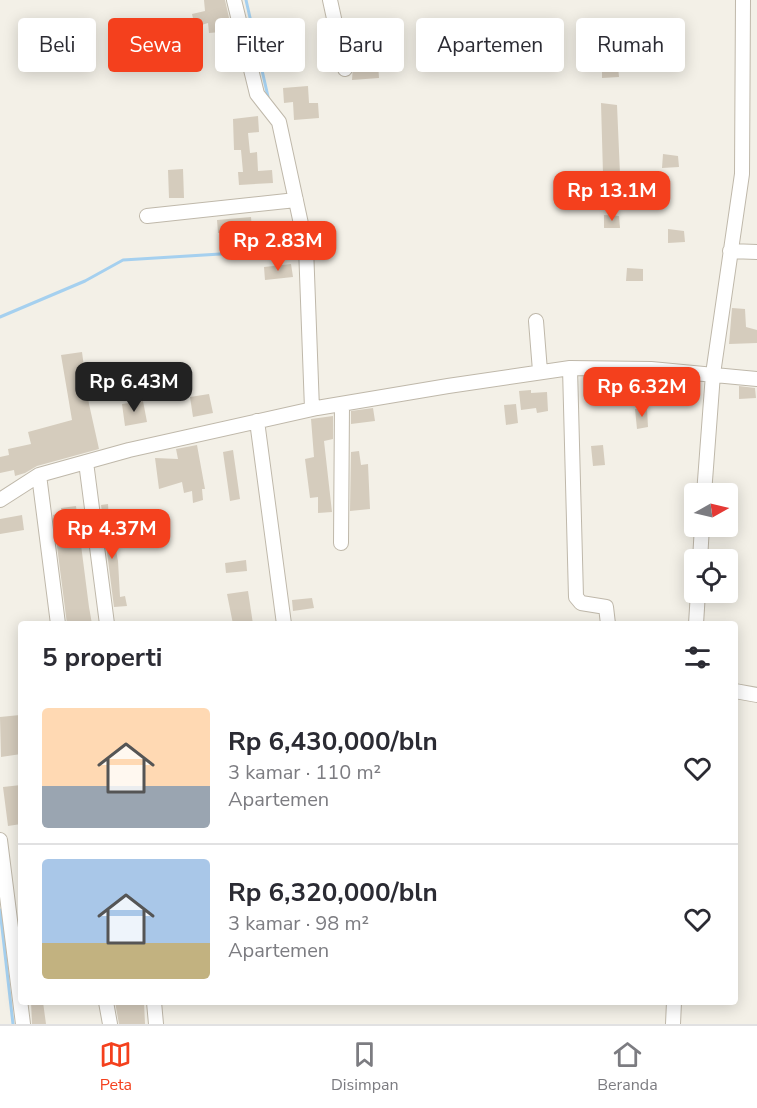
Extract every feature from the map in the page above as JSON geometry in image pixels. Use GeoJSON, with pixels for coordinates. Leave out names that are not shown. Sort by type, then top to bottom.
{"type":"FeatureCollection","features":[{"type":"Feature","properties":{"kind":"street"},"geometry":{"type":"LineString","coordinates":[[234,0],[257,94],[279,122],[296,200],[308,274],[312,409]]}},
{"type":"Feature","properties":{"kind":"street"},"geometry":{"type":"LineString","coordinates":[[330,0],[334,18]]}},
{"type":"Feature","properties":{"kind":"street"},"geometry":{"type":"LineString","coordinates":[[705,483],[713,374],[742,174],[743,0]]}},
{"type":"Feature","properties":{"kind":"street"},"geometry":{"type":"LineString","coordinates":[[147,216],[296,200]]}},
{"type":"Feature","properties":{"kind":"street"},"geometry":{"type":"LineString","coordinates":[[729,258],[757,252]]}},
{"type":"Feature","properties":{"kind":"street"},"geometry":{"type":"LineString","coordinates":[[536,321],[540,371]]}},
{"type":"Feature","properties":{"kind":"street"},"geometry":{"type":"LineString","coordinates":[[570,368],[576,593],[581,603],[606,607],[608,621]]}},
{"type":"Feature","properties":{"kind":"street"},"geometry":{"type":"LineString","coordinates":[[0,500],[39,475],[257,421],[312,409],[540,371],[570,368],[651,369],[757,379]]}},
{"type":"Feature","properties":{"kind":"street"},"geometry":{"type":"LineString","coordinates":[[341,543],[342,404]]}},
{"type":"Feature","properties":{"kind":"street"},"geometry":{"type":"LineString","coordinates":[[257,421],[284,621]]}},
{"type":"Feature","properties":{"kind":"street"},"geometry":{"type":"LineString","coordinates":[[86,462],[107,621]]}},
{"type":"Feature","properties":{"kind":"street"},"geometry":{"type":"LineString","coordinates":[[39,475],[58,621]]}},
{"type":"Feature","properties":{"kind":"street"},"geometry":{"type":"LineString","coordinates":[[696,621],[697,603]]}},
{"type":"Feature","properties":{"kind":"street"},"geometry":{"type":"LineString","coordinates":[[738,692],[757,695]]}},
{"type":"Feature","properties":{"kind":"street"},"geometry":{"type":"LineString","coordinates":[[0,840],[18,984]]}},
{"type":"Feature","properties":{"kind":"street"},"geometry":{"type":"LineString","coordinates":[[21,1005],[23,1024]]}},
{"type":"Feature","properties":{"kind":"street"},"geometry":{"type":"LineString","coordinates":[[107,1005],[110,1024]]}},
{"type":"Feature","properties":{"kind":"street"},"geometry":{"type":"LineString","coordinates":[[154,1005],[156,1024]]}},
{"type":"Feature","properties":{"kind":"street"},"geometry":{"type":"LineString","coordinates":[[673,1024],[674,1005]]}},
{"type":"Feature","properties":{"kind":"building"},"geometry":{"type":"Polygon","coordinates":[[[204,0],[225,0],[229,18],[215,18],[215,32],[209,33],[208,23],[203,25],[203,18],[193,18],[192,14],[205,11],[204,0]]]}},
{"type":"Feature","properties":{"kind":"building"},"geometry":{"type":"Polygon","coordinates":[[[353,72],[379,72],[379,78],[352,80],[353,72]]]}},
{"type":"Feature","properties":{"kind":"building"},"geometry":{"type":"Polygon","coordinates":[[[602,72],[619,72],[619,77],[602,78],[602,72]]]}},
{"type":"Feature","properties":{"kind":"building"},"geometry":{"type":"Polygon","coordinates":[[[308,86],[309,103],[318,103],[319,118],[294,120],[293,102],[284,103],[283,88],[308,86]]]}},
{"type":"Feature","properties":{"kind":"building"},"geometry":{"type":"Polygon","coordinates":[[[601,103],[617,105],[620,174],[603,174],[601,103]]]}},
{"type":"Feature","properties":{"kind":"building"},"geometry":{"type":"Polygon","coordinates":[[[258,116],[259,132],[248,133],[250,153],[257,152],[258,171],[272,170],[273,183],[239,185],[238,172],[243,172],[241,150],[234,150],[233,119],[258,116]]]}},
{"type":"Feature","properties":{"kind":"building"},"geometry":{"type":"Polygon","coordinates":[[[663,154],[678,156],[679,167],[662,168],[663,154]]]}},
{"type":"Feature","properties":{"kind":"building"},"geometry":{"type":"Polygon","coordinates":[[[183,169],[184,198],[169,198],[168,170],[183,169]]]}},
{"type":"Feature","properties":{"kind":"building"},"geometry":{"type":"Polygon","coordinates":[[[604,215],[619,216],[620,228],[604,228],[604,215]]]}},
{"type":"Feature","properties":{"kind":"building"},"geometry":{"type":"Polygon","coordinates":[[[251,217],[252,229],[218,233],[217,220],[251,217]]]}},
{"type":"Feature","properties":{"kind":"building"},"geometry":{"type":"Polygon","coordinates":[[[668,229],[684,231],[685,242],[668,243],[668,229]]]}},
{"type":"Feature","properties":{"kind":"building"},"geometry":{"type":"Polygon","coordinates":[[[291,264],[293,277],[265,280],[264,267],[291,264]]]}},
{"type":"Feature","properties":{"kind":"building"},"geometry":{"type":"Polygon","coordinates":[[[627,268],[643,269],[643,281],[626,281],[627,268]]]}},
{"type":"Feature","properties":{"kind":"building"},"geometry":{"type":"Polygon","coordinates":[[[732,308],[745,309],[746,327],[757,330],[757,343],[729,344],[732,308]]]}},
{"type":"Feature","properties":{"kind":"building"},"geometry":{"type":"Polygon","coordinates":[[[82,352],[89,404],[99,449],[37,466],[15,476],[14,470],[0,473],[0,457],[9,455],[8,449],[31,444],[28,432],[72,420],[61,355],[82,352]]]}},
{"type":"Feature","properties":{"kind":"building"},"geometry":{"type":"Polygon","coordinates":[[[170,376],[174,397],[164,398],[160,378],[170,376]]]}},
{"type":"Feature","properties":{"kind":"building"},"geometry":{"type":"Polygon","coordinates":[[[739,386],[755,388],[756,398],[739,399],[739,386]]]}},
{"type":"Feature","properties":{"kind":"building"},"geometry":{"type":"Polygon","coordinates":[[[531,390],[531,393],[547,392],[548,411],[537,413],[536,408],[521,410],[519,391],[531,390]]]}},
{"type":"Feature","properties":{"kind":"building"},"geometry":{"type":"Polygon","coordinates":[[[209,394],[213,413],[193,417],[190,397],[209,394]]]}},
{"type":"Feature","properties":{"kind":"building"},"geometry":{"type":"Polygon","coordinates":[[[143,401],[147,422],[125,426],[122,404],[143,401]]]}},
{"type":"Feature","properties":{"kind":"building"},"geometry":{"type":"Polygon","coordinates":[[[516,404],[518,423],[506,425],[504,405],[516,404]]]}},
{"type":"Feature","properties":{"kind":"building"},"geometry":{"type":"Polygon","coordinates":[[[373,408],[375,421],[351,424],[351,411],[373,408]]]}},
{"type":"Feature","properties":{"kind":"building"},"geometry":{"type":"Polygon","coordinates":[[[647,408],[648,427],[637,429],[635,409],[647,408]]]}},
{"type":"Feature","properties":{"kind":"building"},"geometry":{"type":"Polygon","coordinates":[[[333,416],[333,439],[324,441],[332,512],[318,513],[318,497],[310,498],[305,459],[314,457],[311,419],[333,416]]]}},
{"type":"Feature","properties":{"kind":"building"},"geometry":{"type":"Polygon","coordinates":[[[197,445],[205,489],[202,489],[203,500],[193,503],[192,491],[184,493],[182,482],[159,489],[155,458],[178,459],[176,449],[197,445]]]}},
{"type":"Feature","properties":{"kind":"building"},"geometry":{"type":"Polygon","coordinates":[[[603,445],[605,465],[593,466],[591,446],[603,445]]]}},
{"type":"Feature","properties":{"kind":"building"},"geometry":{"type":"Polygon","coordinates":[[[233,450],[240,499],[230,501],[223,452],[233,450]]]}},
{"type":"Feature","properties":{"kind":"building"},"geometry":{"type":"Polygon","coordinates":[[[359,451],[361,465],[368,464],[370,509],[350,511],[351,452],[359,451]]]}},
{"type":"Feature","properties":{"kind":"building"},"geometry":{"type":"Polygon","coordinates":[[[108,504],[110,535],[113,535],[118,561],[120,597],[125,596],[127,606],[114,607],[101,505],[108,504]]]}},
{"type":"Feature","properties":{"kind":"building"},"geometry":{"type":"Polygon","coordinates":[[[76,506],[91,621],[67,621],[53,515],[62,514],[61,508],[76,506]]]}},
{"type":"Feature","properties":{"kind":"building"},"geometry":{"type":"Polygon","coordinates":[[[22,515],[24,530],[0,534],[0,519],[22,515]]]}},
{"type":"Feature","properties":{"kind":"building"},"geometry":{"type":"Polygon","coordinates":[[[246,560],[247,571],[226,573],[225,563],[246,560]]]}},
{"type":"Feature","properties":{"kind":"building"},"geometry":{"type":"Polygon","coordinates":[[[248,591],[253,621],[232,621],[227,594],[248,591]]]}},
{"type":"Feature","properties":{"kind":"building"},"geometry":{"type":"Polygon","coordinates":[[[312,598],[314,608],[293,611],[292,600],[312,598]]]}},
{"type":"Feature","properties":{"kind":"building"},"geometry":{"type":"Polygon","coordinates":[[[18,715],[18,754],[1,757],[0,717],[18,715]]]}},
{"type":"Feature","properties":{"kind":"building"},"geometry":{"type":"Polygon","coordinates":[[[18,785],[18,824],[8,826],[3,787],[18,785]]]}},
{"type":"Feature","properties":{"kind":"building"},"geometry":{"type":"Polygon","coordinates":[[[31,1005],[43,1005],[46,1024],[32,1024],[31,1005]]]}},
{"type":"Feature","properties":{"kind":"building"},"geometry":{"type":"Polygon","coordinates":[[[116,1005],[144,1005],[145,1024],[119,1024],[116,1005]]]}},
{"type":"Feature","properties":{"kind":"waterway"},"geometry":{"type":"LineString","coordinates":[[246,0],[269,101]]}},
{"type":"Feature","properties":{"kind":"waterway"},"geometry":{"type":"LineString","coordinates":[[0,317],[85,281],[123,260],[302,249]]}},
{"type":"Feature","properties":{"kind":"waterway"},"geometry":{"type":"LineString","coordinates":[[0,910],[13,1024]]}}]}
